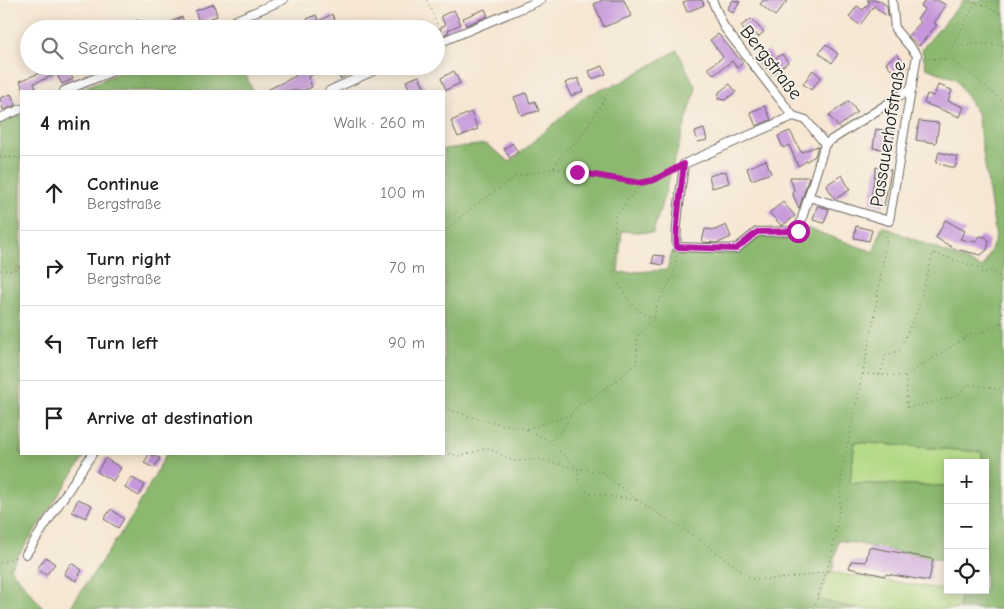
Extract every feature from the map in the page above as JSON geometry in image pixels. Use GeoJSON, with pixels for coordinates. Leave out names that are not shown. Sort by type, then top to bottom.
{"type":"FeatureCollection","features":[{"type":"Feature","properties":{"kind":"street"},"geometry":{"type":"LineString","coordinates":[[236,20],[284,0]]}},
{"type":"Feature","properties":{"kind":"street"},"geometry":{"type":"LineString","coordinates":[[445,40],[541,0]]}},
{"type":"Feature","properties":{"kind":"street","name":"Bergstraße"},"geometry":{"type":"LineString","coordinates":[[684,164],[793,116],[724,27],[712,0]]}},
{"type":"Feature","properties":{"kind":"street","name":"Passauerhofstraße"},"geometry":{"type":"LineString","coordinates":[[889,221],[916,55],[895,29],[892,0]]}},
{"type":"Feature","properties":{"kind":"street"},"geometry":{"type":"LineString","coordinates":[[66,90],[103,75]]}},
{"type":"Feature","properties":{"kind":"street"},"geometry":{"type":"LineString","coordinates":[[331,90],[364,75]]}},
{"type":"Feature","properties":{"kind":"street"},"geometry":{"type":"LineString","coordinates":[[684,164],[678,227],[675,238],[677,247],[736,249],[757,232],[798,231],[825,144],[912,88]]}},
{"type":"Feature","properties":{"kind":"street"},"geometry":{"type":"LineString","coordinates":[[0,118],[20,109]]}},
{"type":"Feature","properties":{"kind":"street"},"geometry":{"type":"LineString","coordinates":[[793,116],[806,120],[825,144]]}},
{"type":"Feature","properties":{"kind":"street"},"geometry":{"type":"LineString","coordinates":[[809,198],[889,221]]}},
{"type":"Feature","properties":{"kind":"street"},"geometry":{"type":"LineString","coordinates":[[26,554],[91,455]]}},
{"type":"Feature","properties":{"kind":"path"},"geometry":{"type":"LineString","coordinates":[[427,0],[433,20]]}},
{"type":"Feature","properties":{"kind":"path"},"geometry":{"type":"LineString","coordinates":[[942,60],[952,48],[977,0]]}},
{"type":"Feature","properties":{"kind":"path"},"geometry":{"type":"LineString","coordinates":[[976,4],[985,5],[1001,14]]}},
{"type":"Feature","properties":{"kind":"path"},"geometry":{"type":"LineString","coordinates":[[952,48],[975,44],[1004,46]]}},
{"type":"Feature","properties":{"kind":"path"},"geometry":{"type":"LineString","coordinates":[[916,55],[926,59],[950,60],[973,76],[1004,103]]}},
{"type":"Feature","properties":{"kind":"path"},"geometry":{"type":"LineString","coordinates":[[145,75],[146,90]]}},
{"type":"Feature","properties":{"kind":"path"},"geometry":{"type":"LineString","coordinates":[[554,168],[562,154],[580,138],[611,89]]}},
{"type":"Feature","properties":{"kind":"path"},"geometry":{"type":"LineString","coordinates":[[0,157],[20,158]]}},
{"type":"Feature","properties":{"kind":"path"},"geometry":{"type":"LineString","coordinates":[[445,231],[472,207],[516,178],[554,168],[640,183],[654,180],[684,164]]}},
{"type":"Feature","properties":{"kind":"path"},"geometry":{"type":"LineString","coordinates":[[640,183],[615,217],[613,275],[626,298],[640,312],[654,318]]}},
{"type":"Feature","properties":{"kind":"path"},"geometry":{"type":"LineString","coordinates":[[814,609],[828,572],[840,504],[842,471],[863,374],[889,221]]}},
{"type":"Feature","properties":{"kind":"path"},"geometry":{"type":"LineString","coordinates":[[550,440],[563,428],[576,407],[612,384],[636,363],[637,337],[654,318],[657,304],[674,275],[677,247]]}},
{"type":"Feature","properties":{"kind":"path"},"geometry":{"type":"LineString","coordinates":[[880,374],[886,355],[898,351],[918,309],[933,253],[983,269],[981,272],[994,271],[1004,283]]}},
{"type":"Feature","properties":{"kind":"path"},"geometry":{"type":"LineString","coordinates":[[0,270],[13,271],[20,267]]}},
{"type":"Feature","properties":{"kind":"path"},"geometry":{"type":"LineString","coordinates":[[1001,322],[1004,304]]}},
{"type":"Feature","properties":{"kind":"path"},"geometry":{"type":"LineString","coordinates":[[863,374],[905,376],[971,334],[983,332],[1004,320]]}},
{"type":"Feature","properties":{"kind":"path"},"geometry":{"type":"LineString","coordinates":[[905,376],[908,385],[904,398],[908,408],[958,396],[968,384],[997,389],[1004,387]]}},
{"type":"Feature","properties":{"kind":"path"},"geometry":{"type":"LineString","coordinates":[[445,408],[478,419],[526,429],[550,440],[578,469],[578,482],[588,492],[637,500]]}},
{"type":"Feature","properties":{"kind":"path"},"geometry":{"type":"LineString","coordinates":[[526,429],[572,415]]}},
{"type":"Feature","properties":{"kind":"path"},"geometry":{"type":"LineString","coordinates":[[445,453],[460,456],[488,448],[514,461],[539,459],[578,469],[602,472],[637,500],[699,539],[752,579],[782,579],[828,572]]}},
{"type":"Feature","properties":{"kind":"path"},"geometry":{"type":"LineString","coordinates":[[0,563],[9,558],[26,554]]}},
{"type":"Feature","properties":{"kind":"green space"},"geometry":{"type":"Polygon","coordinates":[[[964,0],[1004,0],[1004,609],[959,609],[961,594],[989,594],[989,459],[982,459],[982,452],[855,442],[850,483],[944,486],[944,560],[838,540],[832,573],[828,573],[820,600],[859,609],[69,609],[134,514],[165,455],[445,455],[445,149],[486,144],[510,162],[587,95],[622,82],[677,50],[696,88],[653,233],[622,231],[618,273],[667,270],[672,252],[734,254],[759,236],[800,237],[806,228],[874,252],[882,226],[983,268],[996,238],[977,113],[956,79],[926,68],[922,49],[964,0]]]}},
{"type":"Feature","properties":{"kind":"green space"},"geometry":{"type":"Polygon","coordinates":[[[114,75],[246,75],[253,90],[78,90],[114,75]]]}},
{"type":"Feature","properties":{"kind":"green space"},"geometry":{"type":"Polygon","coordinates":[[[20,114],[20,455],[85,455],[10,568],[44,609],[0,609],[0,123],[20,114]]]}},
{"type":"Feature","properties":{"kind":"green space"},"geometry":{"type":"Polygon","coordinates":[[[855,442],[982,452],[982,459],[944,459],[944,486],[850,483],[855,442]]]}},
{"type":"Feature","properties":{"kind":"green space"},"geometry":{"type":"Polygon","coordinates":[[[828,572],[944,589],[944,594],[961,594],[959,609],[859,609],[819,600],[828,572]]]}},
{"type":"Feature","properties":{"kind":"building"},"geometry":{"type":"Polygon","coordinates":[[[603,0],[624,0],[631,16],[604,27],[594,4],[603,0]]]}},
{"type":"Feature","properties":{"kind":"building"},"geometry":{"type":"Polygon","coordinates":[[[702,0],[704,5],[687,12],[683,2],[702,0]]]}},
{"type":"Feature","properties":{"kind":"building"},"geometry":{"type":"Polygon","coordinates":[[[733,0],[740,2],[733,13],[727,9],[733,0]]]}},
{"type":"Feature","properties":{"kind":"building"},"geometry":{"type":"Polygon","coordinates":[[[764,0],[788,0],[775,16],[760,4],[764,0]]]}},
{"type":"Feature","properties":{"kind":"building"},"geometry":{"type":"Polygon","coordinates":[[[867,0],[879,0],[887,6],[888,17],[874,6],[860,25],[849,17],[857,6],[863,10],[870,2],[867,0]]]}},
{"type":"Feature","properties":{"kind":"building"},"geometry":{"type":"Polygon","coordinates":[[[925,0],[937,0],[946,5],[934,23],[937,25],[919,46],[908,36],[921,22],[917,19],[925,9],[921,6],[925,0]]]}},
{"type":"Feature","properties":{"kind":"building"},"geometry":{"type":"Polygon","coordinates":[[[214,4],[217,16],[198,20],[195,11],[214,4]]]}},
{"type":"Feature","properties":{"kind":"building"},"geometry":{"type":"Polygon","coordinates":[[[485,9],[488,16],[466,25],[463,18],[485,9]]]}},
{"type":"Feature","properties":{"kind":"building"},"geometry":{"type":"Polygon","coordinates":[[[454,10],[461,24],[448,30],[449,32],[445,34],[445,20],[443,20],[441,16],[454,10]]]}},
{"type":"Feature","properties":{"kind":"building"},"geometry":{"type":"Polygon","coordinates":[[[332,14],[334,20],[321,20],[332,14]]]}},
{"type":"Feature","properties":{"kind":"building"},"geometry":{"type":"Polygon","coordinates":[[[316,15],[318,20],[308,20],[307,19],[316,15]]]}},
{"type":"Feature","properties":{"kind":"building"},"geometry":{"type":"Polygon","coordinates":[[[751,19],[764,32],[758,37],[754,31],[748,36],[741,26],[751,19]]]}},
{"type":"Feature","properties":{"kind":"building"},"geometry":{"type":"Polygon","coordinates":[[[718,34],[743,63],[737,68],[732,61],[714,75],[708,68],[723,57],[710,40],[718,34]]]}},
{"type":"Feature","properties":{"kind":"building"},"geometry":{"type":"Polygon","coordinates":[[[826,44],[838,54],[832,63],[819,53],[826,44]]]}},
{"type":"Feature","properties":{"kind":"building"},"geometry":{"type":"Polygon","coordinates":[[[768,50],[775,59],[782,54],[788,62],[772,75],[758,58],[768,50]]]}},
{"type":"Feature","properties":{"kind":"building"},"geometry":{"type":"Polygon","coordinates":[[[897,54],[907,66],[896,75],[886,63],[897,54]]]}},
{"type":"Feature","properties":{"kind":"building"},"geometry":{"type":"Polygon","coordinates":[[[603,66],[606,74],[592,79],[589,71],[603,66]]]}},
{"type":"Feature","properties":{"kind":"building"},"geometry":{"type":"Polygon","coordinates":[[[813,70],[821,77],[811,90],[803,84],[813,70]]]}},
{"type":"Feature","properties":{"kind":"building"},"geometry":{"type":"Polygon","coordinates":[[[454,71],[460,83],[446,90],[441,78],[454,71]]]}},
{"type":"Feature","properties":{"kind":"building"},"geometry":{"type":"Polygon","coordinates":[[[35,75],[55,75],[34,83],[36,88],[28,90],[24,90],[20,81],[35,75]]]}},
{"type":"Feature","properties":{"kind":"building"},"geometry":{"type":"Polygon","coordinates":[[[58,75],[71,75],[73,79],[62,84],[58,75]]]}},
{"type":"Feature","properties":{"kind":"building"},"geometry":{"type":"Polygon","coordinates":[[[312,75],[308,77],[312,87],[305,90],[267,90],[296,76],[312,75]]]}},
{"type":"Feature","properties":{"kind":"building"},"geometry":{"type":"Polygon","coordinates":[[[338,75],[347,75],[340,79],[338,75]]]}},
{"type":"Feature","properties":{"kind":"building"},"geometry":{"type":"Polygon","coordinates":[[[419,76],[426,90],[410,90],[406,81],[419,76]]]}},
{"type":"Feature","properties":{"kind":"building"},"geometry":{"type":"Polygon","coordinates":[[[578,78],[583,91],[571,96],[565,83],[578,78]]]}},
{"type":"Feature","properties":{"kind":"building"},"geometry":{"type":"Polygon","coordinates":[[[730,84],[736,92],[725,100],[718,99],[719,92],[730,84]]]}},
{"type":"Feature","properties":{"kind":"building"},"geometry":{"type":"Polygon","coordinates":[[[938,85],[952,90],[948,101],[964,107],[960,117],[924,103],[927,94],[934,96],[938,85]]]}},
{"type":"Feature","properties":{"kind":"building"},"geometry":{"type":"Polygon","coordinates":[[[526,93],[530,103],[535,101],[539,111],[521,115],[514,97],[526,93]]]}},
{"type":"Feature","properties":{"kind":"building"},"geometry":{"type":"Polygon","coordinates":[[[11,94],[16,105],[3,110],[0,98],[11,94]]]}},
{"type":"Feature","properties":{"kind":"building"},"geometry":{"type":"Polygon","coordinates":[[[849,101],[857,112],[838,127],[829,115],[849,101]]]}},
{"type":"Feature","properties":{"kind":"building"},"geometry":{"type":"Polygon","coordinates":[[[765,106],[771,120],[756,126],[750,112],[765,106]]]}},
{"type":"Feature","properties":{"kind":"building"},"geometry":{"type":"Polygon","coordinates":[[[471,112],[478,129],[458,137],[451,121],[471,112]]]}},
{"type":"Feature","properties":{"kind":"building"},"geometry":{"type":"Polygon","coordinates":[[[919,121],[939,123],[936,143],[916,140],[919,121]]]}},
{"type":"Feature","properties":{"kind":"building"},"geometry":{"type":"Polygon","coordinates":[[[704,129],[707,140],[698,142],[695,132],[704,129]]]}},
{"type":"Feature","properties":{"kind":"building"},"geometry":{"type":"Polygon","coordinates":[[[876,129],[894,132],[892,150],[873,148],[876,129]]]}},
{"type":"Feature","properties":{"kind":"building"},"geometry":{"type":"Polygon","coordinates":[[[790,131],[801,152],[818,146],[815,156],[798,166],[789,145],[783,148],[778,136],[790,131]]]}},
{"type":"Feature","properties":{"kind":"building"},"geometry":{"type":"Polygon","coordinates":[[[512,143],[518,152],[510,158],[504,149],[512,143]]]}},
{"type":"Feature","properties":{"kind":"building"},"geometry":{"type":"Polygon","coordinates":[[[939,152],[958,157],[955,168],[936,163],[939,152]]]}},
{"type":"Feature","properties":{"kind":"building"},"geometry":{"type":"Polygon","coordinates":[[[766,160],[771,173],[751,180],[747,168],[766,160]]]}},
{"type":"Feature","properties":{"kind":"building"},"geometry":{"type":"Polygon","coordinates":[[[876,167],[891,170],[884,206],[870,203],[876,167]]]}},
{"type":"Feature","properties":{"kind":"building"},"geometry":{"type":"Polygon","coordinates":[[[726,171],[729,183],[712,188],[709,176],[726,171]]]}},
{"type":"Feature","properties":{"kind":"building"},"geometry":{"type":"Polygon","coordinates":[[[842,175],[850,190],[835,199],[826,185],[842,175]]]}},
{"type":"Feature","properties":{"kind":"building"},"geometry":{"type":"Polygon","coordinates":[[[790,177],[809,177],[799,209],[792,192],[794,190],[790,177]]]}},
{"type":"Feature","properties":{"kind":"building"},"geometry":{"type":"Polygon","coordinates":[[[783,202],[795,216],[782,226],[769,213],[783,202]]]}},
{"type":"Feature","properties":{"kind":"building"},"geometry":{"type":"Polygon","coordinates":[[[817,206],[829,209],[824,223],[813,220],[817,206]]]}},
{"type":"Feature","properties":{"kind":"building"},"geometry":{"type":"Polygon","coordinates":[[[945,220],[965,231],[960,239],[975,242],[980,236],[986,237],[989,241],[987,250],[981,255],[955,249],[936,238],[945,220]]]}},
{"type":"Feature","properties":{"kind":"building"},"geometry":{"type":"Polygon","coordinates":[[[726,225],[731,237],[718,243],[702,242],[705,229],[715,230],[726,225]]]}},
{"type":"Feature","properties":{"kind":"building"},"geometry":{"type":"Polygon","coordinates":[[[856,226],[872,230],[869,241],[854,238],[856,226]]]}},
{"type":"Feature","properties":{"kind":"building"},"geometry":{"type":"Polygon","coordinates":[[[654,255],[664,256],[663,265],[652,263],[654,255]]]}},
{"type":"Feature","properties":{"kind":"building"},"geometry":{"type":"Polygon","coordinates":[[[148,455],[160,458],[154,468],[144,463],[148,455]]]}},
{"type":"Feature","properties":{"kind":"building"},"geometry":{"type":"Polygon","coordinates":[[[105,458],[121,468],[113,481],[97,472],[105,458]]]}},
{"type":"Feature","properties":{"kind":"building"},"geometry":{"type":"Polygon","coordinates":[[[131,477],[145,485],[139,496],[125,488],[131,477]]]}},
{"type":"Feature","properties":{"kind":"building"},"geometry":{"type":"Polygon","coordinates":[[[78,499],[92,505],[86,518],[72,512],[78,499]]]}},
{"type":"Feature","properties":{"kind":"building"},"geometry":{"type":"Polygon","coordinates":[[[111,509],[124,519],[118,528],[104,519],[111,509]]]}},
{"type":"Feature","properties":{"kind":"building"},"geometry":{"type":"Polygon","coordinates":[[[869,547],[933,559],[929,581],[886,574],[885,576],[849,568],[851,561],[866,562],[869,547]]]}},
{"type":"Feature","properties":{"kind":"building"},"geometry":{"type":"Polygon","coordinates":[[[46,557],[55,564],[46,575],[37,569],[46,557]]]}},
{"type":"Feature","properties":{"kind":"building"},"geometry":{"type":"Polygon","coordinates":[[[71,563],[82,570],[76,581],[64,574],[71,563]]]}},
{"type":"Feature","properties":{"kind":"route"},"geometry":{"type":"LineString","coordinates":[[577,172],[640,183],[654,180],[684,164],[678,227],[675,238],[677,247],[719,250],[736,249],[757,232],[798,231]]}}]}
